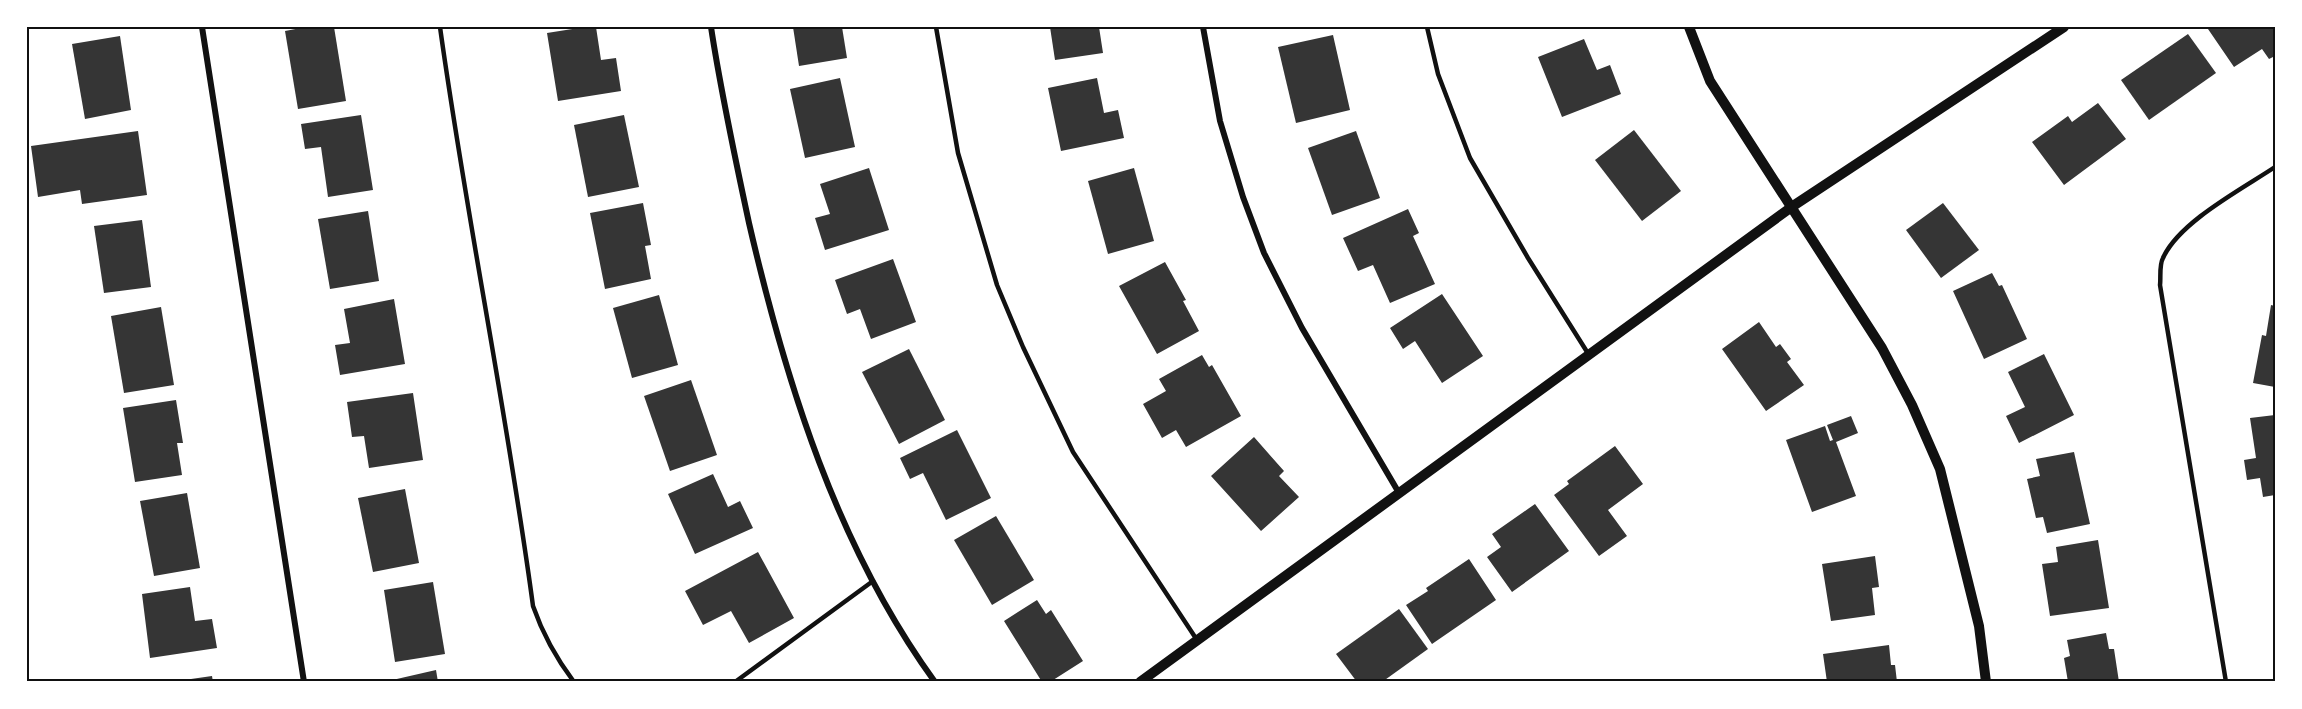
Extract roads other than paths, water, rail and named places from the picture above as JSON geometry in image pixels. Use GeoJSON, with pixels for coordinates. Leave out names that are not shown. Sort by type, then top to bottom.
{"type":"FeatureCollection","features":[{"type":"Feature","properties":{"kind":"street"},"geometry":{"type":"LineString","coordinates":[[202,27],[303,682]]}},
{"type":"Feature","properties":{"kind":"street"},"geometry":{"type":"LineString","coordinates":[[711,27],[730,137],[765,290],[820,465],[856,549],[907,644],[934,682]]}},
{"type":"Feature","properties":{"kind":"street"},"geometry":{"type":"LineString","coordinates":[[1203,27],[1220,121],[1243,197],[1264,253],[1302,328],[1399,493]]}},
{"type":"Feature","properties":{"kind":"street"},"geometry":{"type":"LineString","coordinates":[[1689,27],[1710,81],[1793,206],[1882,348],[1912,405],[1940,469],[1979,626],[1986,682]]}},
{"type":"Feature","properties":{"kind":"street"},"geometry":{"type":"LineString","coordinates":[[1140,682],[1793,206],[2064,27]]}},
{"type":"Feature","properties":{"kind":"lane"},"geometry":{"type":"LineString","coordinates":[[440,27],[533,606],[555,656],[574,682]]}},
{"type":"Feature","properties":{"kind":"lane"},"geometry":{"type":"LineString","coordinates":[[936,27],[958,153],[997,285],[1023,347],[1073,452],[1197,640]]}},
{"type":"Feature","properties":{"kind":"lane"},"geometry":{"type":"LineString","coordinates":[[1427,27],[1438,74],[1470,158],[1528,258],[1589,355]]}},
{"type":"Feature","properties":{"kind":"lane"},"geometry":{"type":"LineString","coordinates":[[2226,682],[2160,285],[2162,260],[2175,237],[2275,167]]}},
{"type":"Feature","properties":{"kind":"lane"},"geometry":{"type":"LineString","coordinates":[[735,682],[873,581]]}}]}
